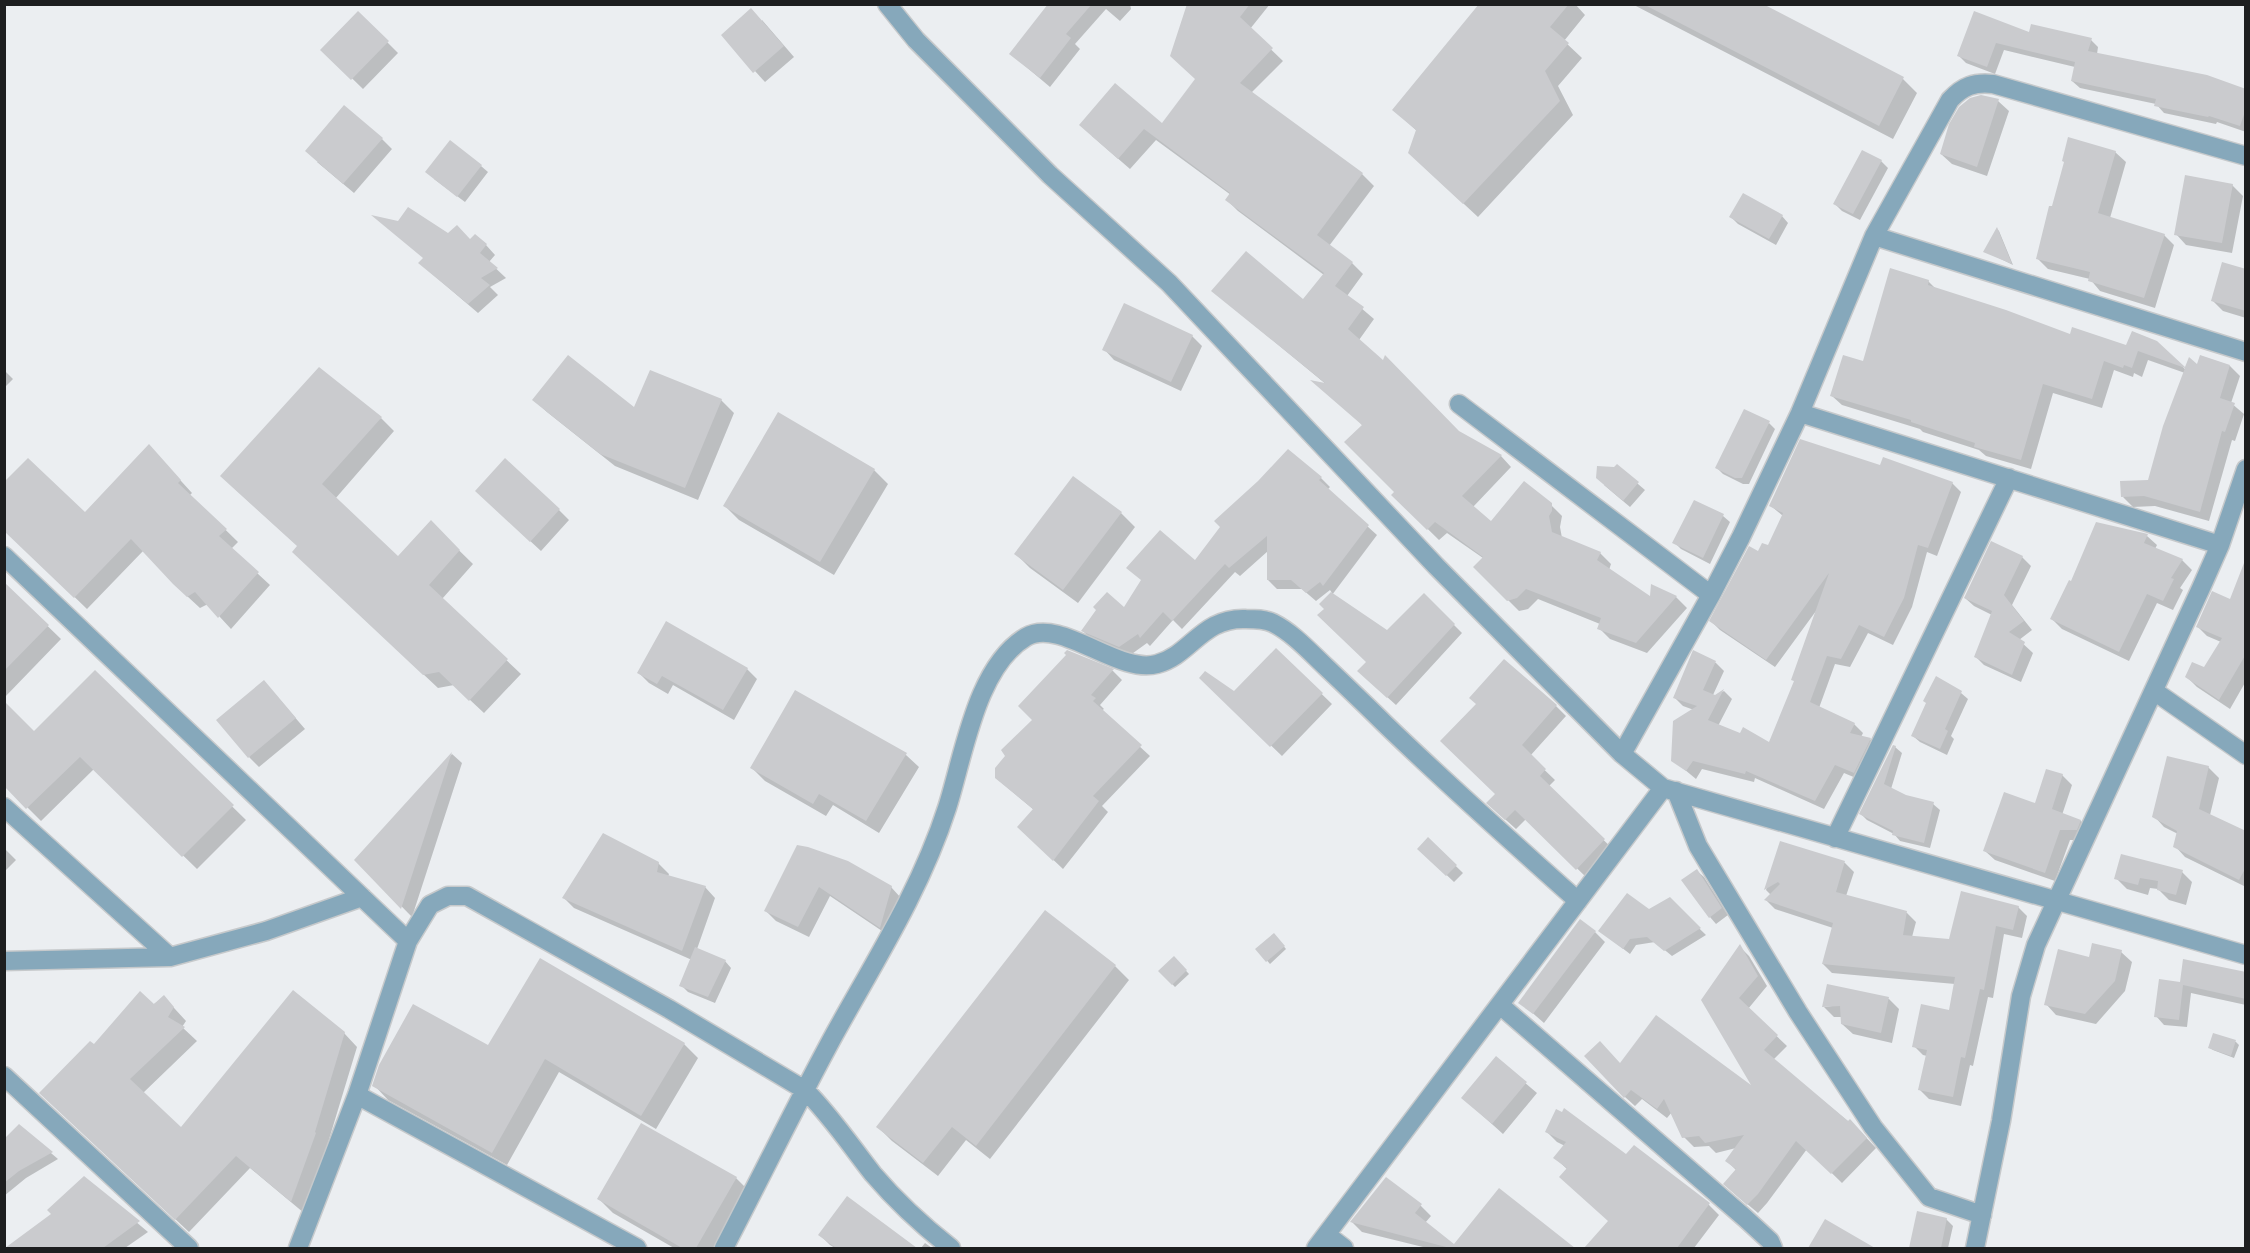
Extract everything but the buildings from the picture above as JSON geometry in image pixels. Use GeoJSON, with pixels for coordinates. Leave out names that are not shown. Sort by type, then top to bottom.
{"type":"FeatureCollection","features":[{"type":"Feature","properties":{"kind":"street"},"geometry":{"type":"LineString","coordinates":[[887,4],[916,40],[1050,175],[1169,283],[1436,566],[1622,754],[1670,790],[2246,955]]}},
{"type":"Feature","properties":{"kind":"street"},"geometry":{"type":"LineString","coordinates":[[1622,754],[1711,595],[1800,413],[1874,236],[1950,100],[1960,89],[1980,83],[1993,84],[2246,156]]}},
{"type":"Feature","properties":{"kind":"street"},"geometry":{"type":"LineString","coordinates":[[1874,236],[2246,352]]}},
{"type":"Feature","properties":{"kind":"street"},"geometry":{"type":"LineString","coordinates":[[1459,404],[1711,595]]}},
{"type":"Feature","properties":{"kind":"street"},"geometry":{"type":"LineString","coordinates":[[1800,413],[2220,545]]}},
{"type":"Feature","properties":{"kind":"street"},"geometry":{"type":"LineString","coordinates":[[1974,1248],[2001,1121],[2021,996],[2036,945],[2220,545],[2246,469]]}},
{"type":"Feature","properties":{"kind":"street"},"geometry":{"type":"LineString","coordinates":[[1835,838],[2009,478]]}},
{"type":"Feature","properties":{"kind":"street"},"geometry":{"type":"LineString","coordinates":[[4,556],[408,941]]}},
{"type":"Feature","properties":{"kind":"street"},"geometry":{"type":"LineString","coordinates":[[724,1248],[806,1090],[915,889],[946,811],[980,697],[1001,657],[1036,633],[1052,634],[1124,662],[1151,666],[1162,663],[1216,624],[1239,618],[1273,623],[1304,646],[1435,772],[1578,901]]}},
{"type":"Feature","properties":{"kind":"street"},"geometry":{"type":"LineString","coordinates":[[2154,691],[2246,755]]}},
{"type":"Feature","properties":{"kind":"street"},"geometry":{"type":"LineString","coordinates":[[1344,1248],[1321,1242],[1578,901],[1670,790]]}},
{"type":"Feature","properties":{"kind":"street"},"geometry":{"type":"LineString","coordinates":[[1670,790],[1698,846],[1798,1012],[1873,1127],[1921,1190],[1929,1197],[1982,1215]]}},
{"type":"Feature","properties":{"kind":"street"},"geometry":{"type":"LineString","coordinates":[[4,807],[170,957]]}},
{"type":"Feature","properties":{"kind":"street"},"geometry":{"type":"LineString","coordinates":[[298,1248],[357,1095],[408,941],[430,905],[448,896],[467,896],[669,1009],[806,1090],[875,1176],[927,1230],[951,1248]]}},
{"type":"Feature","properties":{"kind":"street"},"geometry":{"type":"LineString","coordinates":[[4,961],[170,957],[267,931],[362,897]]}},
{"type":"Feature","properties":{"kind":"street"},"geometry":{"type":"LineString","coordinates":[[1500,1005],[1745,1218],[1770,1241],[1773,1248]]}},
{"type":"Feature","properties":{"kind":"street"},"geometry":{"type":"LineString","coordinates":[[4,1076],[189,1248]]}},
{"type":"Feature","properties":{"kind":"street"},"geometry":{"type":"LineString","coordinates":[[357,1095],[637,1248]]}}]}
